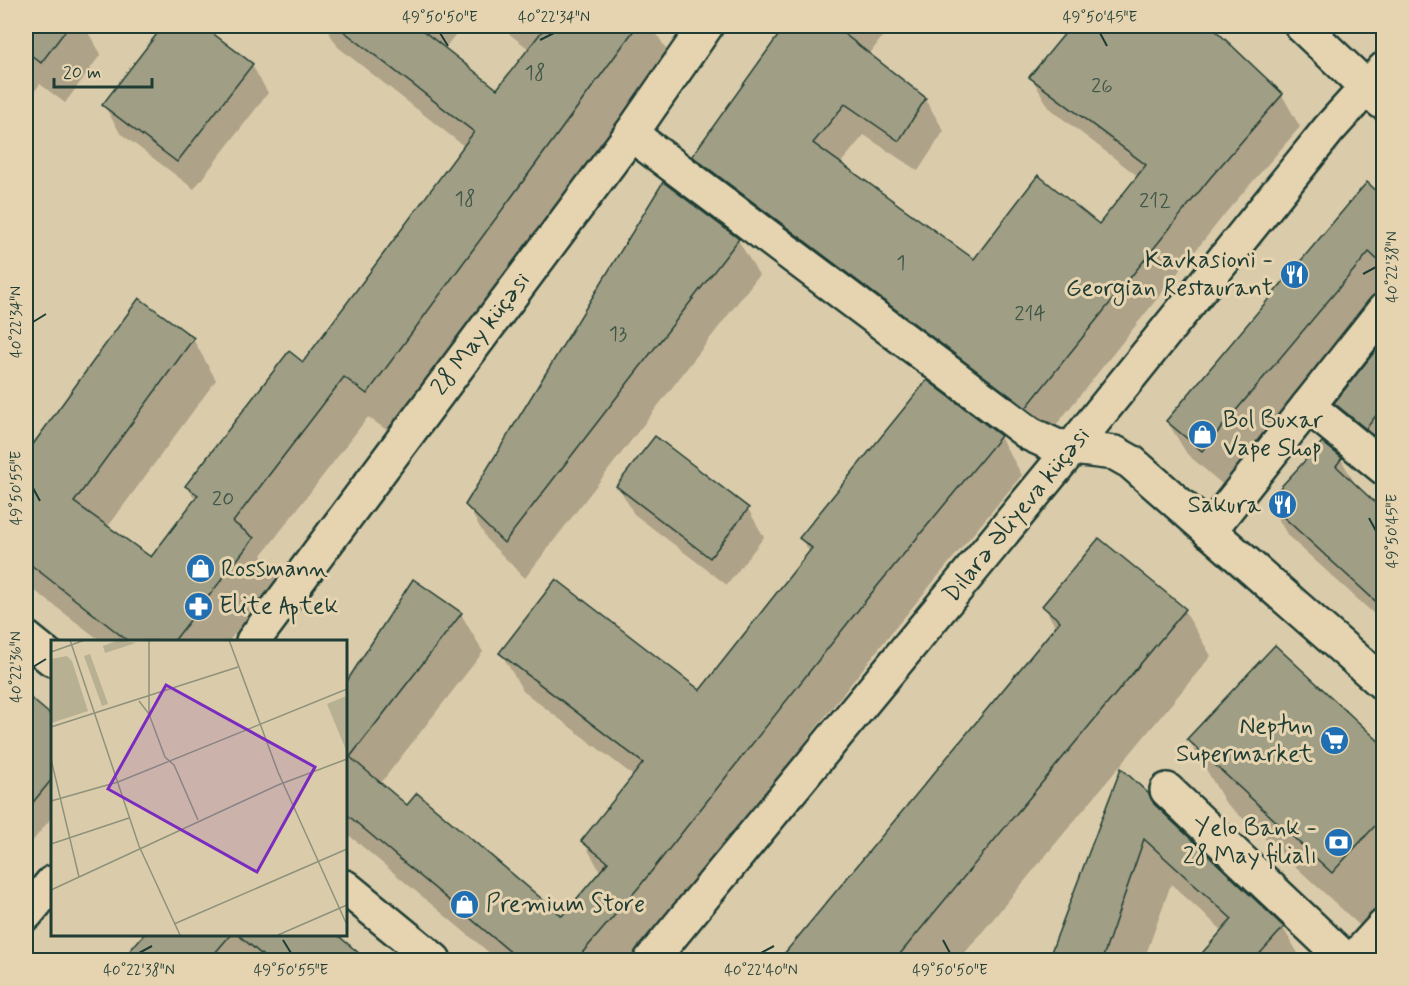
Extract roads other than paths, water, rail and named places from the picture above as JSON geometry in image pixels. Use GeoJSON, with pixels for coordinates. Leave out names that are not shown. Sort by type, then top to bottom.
{"type":"FeatureCollection","features":[{"type":"Feature","properties":{"kind":"main road","name":"28 May küçəsi"},"geometry":{"type":"LineString","coordinates":[[254,640],[631,134],[706,26]]}},
{"type":"Feature","properties":{"kind":"main road"},"geometry":{"type":"LineString","coordinates":[[1302,26],[1378,86]]}},
{"type":"Feature","properties":{"kind":"main road","name":"Dilarə Əliyeva küçəsi"},"geometry":{"type":"LineString","coordinates":[[651,960],[1072,448],[1329,129],[1378,86]]}},
{"type":"Feature","properties":{"kind":"main road"},"geometry":{"type":"LineString","coordinates":[[631,134],[1029,434],[1056,446],[1115,453],[1131,462],[1383,684]]}},
{"type":"Feature","properties":{"kind":"main road"},"geometry":{"type":"LineString","coordinates":[[1209,531],[1383,310]]}},
{"type":"Feature","properties":{"kind":"main road"},"geometry":{"type":"LineString","coordinates":[[1308,406],[1383,468]]}},
{"type":"Feature","properties":{"kind":"main road"},"geometry":{"type":"LineString","coordinates":[[26,638],[51,658]]}},
{"type":"Feature","properties":{"kind":"main road"},"geometry":{"type":"LineString","coordinates":[[1167,790],[1346,960]]}},
{"type":"Feature","properties":{"kind":"main road"},"geometry":{"type":"LineString","coordinates":[[26,915],[51,884]]}},
{"type":"Feature","properties":{"kind":"main road"},"geometry":{"type":"LineString","coordinates":[[346,888],[434,960]]}},
{"type":"Feature","properties":{"kind":"main road"},"geometry":{"type":"LineString","coordinates":[[1353,960],[1379,940]]}},
{"type":"Feature","properties":{"kind":"place","name":"Kavkasioni - Georgian Restaurant"},"geometry":{"type":"Point","coordinates":[1294,274]}},
{"type":"Feature","properties":{"kind":"place","name":"Bol Buxar Vape Shop"},"geometry":{"type":"Point","coordinates":[1202,434]}},
{"type":"Feature","properties":{"kind":"place","name":"Sakura"},"geometry":{"type":"Point","coordinates":[1282,505]}},
{"type":"Feature","properties":{"kind":"place","name":"Rossmann"},"geometry":{"type":"Point","coordinates":[200,569]}},
{"type":"Feature","properties":{"kind":"place","name":"Elite Aptek"},"geometry":{"type":"Point","coordinates":[198,606]}},
{"type":"Feature","properties":{"kind":"place","name":"Neptun Supermarket"},"geometry":{"type":"Point","coordinates":[1334,740]}},
{"type":"Feature","properties":{"kind":"place","name":"Yelo Bank - 28 May filialı"},"geometry":{"type":"Point","coordinates":[1338,842]}},
{"type":"Feature","properties":{"kind":"place","name":"Premium Store"},"geometry":{"type":"Point","coordinates":[465,904]}}]}
